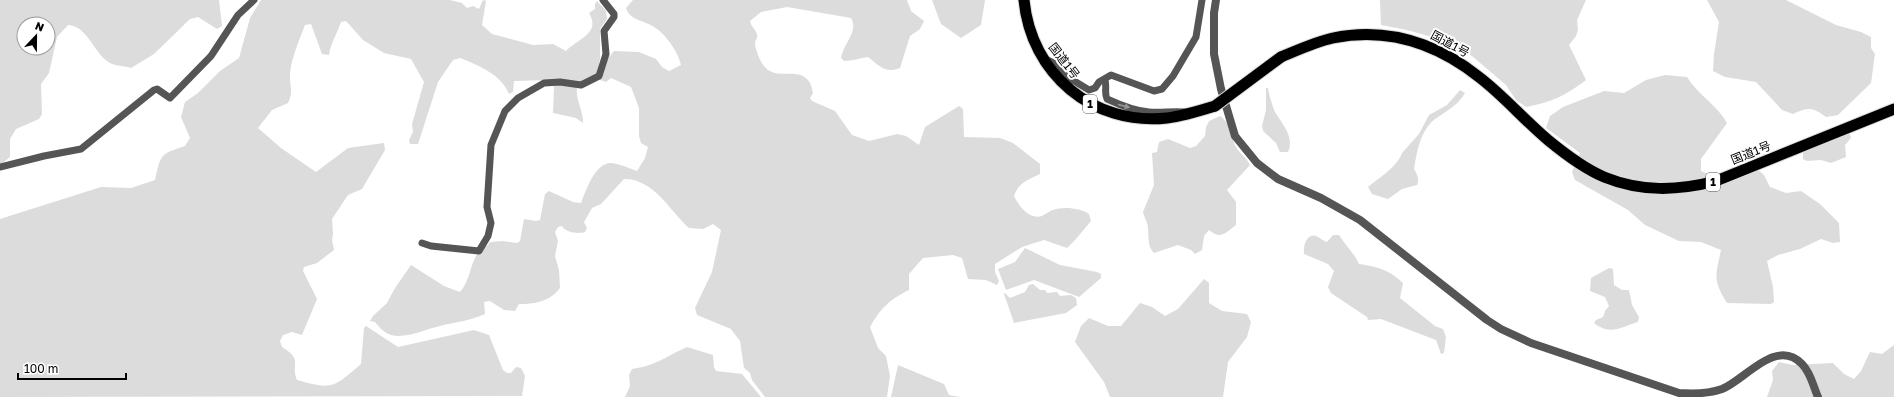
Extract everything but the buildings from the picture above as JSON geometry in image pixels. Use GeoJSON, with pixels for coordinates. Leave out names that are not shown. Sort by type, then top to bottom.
{"type":"FeatureCollection","features":[{"type":"Feature","properties":{"kind":"highway","name":"国道1号"},"geometry":{"type":"LineString","coordinates":[[1024,0],[1026,19],[1035,44],[1043,58],[1068,89],[1097,107],[1131,117],[1167,118],[1190,113],[1215,106],[1281,57],[1332,38],[1355,35],[1376,35],[1403,38],[1430,46],[1454,59],[1480,78],[1535,129],[1565,154],[1602,176],[1621,183],[1660,189],[1689,188],[1716,181],[1894,109]]}},
{"type":"Feature","properties":{"kind":"street"},"geometry":{"type":"LineString","coordinates":[[0,167],[81,149],[154,90],[157,89],[170,98],[210,56],[238,15],[254,0]]}},
{"type":"Feature","properties":{"kind":"street"},"geometry":{"type":"LineString","coordinates":[[422,243],[431,246],[479,251],[488,236],[491,223],[487,207],[492,145],[505,111],[518,98],[544,83],[560,82],[581,85],[599,76],[606,54],[604,31],[614,17],[614,14],[603,0]]}},
{"type":"Feature","properties":{"kind":"street"},"geometry":{"type":"LineString","coordinates":[[1043,58],[1054,63],[1066,76],[1089,90],[1095,88],[1099,82],[1111,76],[1154,91],[1162,89],[1173,76],[1196,37],[1202,0]]}},
{"type":"Feature","properties":{"kind":"street"},"geometry":{"type":"LineString","coordinates":[[1216,0],[1214,13],[1214,54],[1221,89],[1235,136],[1247,152],[1257,163],[1278,179],[1321,198],[1360,220],[1487,320],[1531,343],[1680,393],[1694,394],[1723,388],[1774,356],[1792,358],[1802,363],[1809,374],[1818,397]]}},
{"type":"Feature","properties":{"kind":"street"},"geometry":{"type":"LineString","coordinates":[[1105,80],[1106,86],[1104,94],[1107,99],[1120,105],[1149,112],[1171,110],[1190,113]]}},
{"type":"Feature","properties":{"kind":"shaded area"},"geometry":{"type":"Polygon","coordinates":[[[0,0],[219,0],[222,26],[217,29],[198,17],[190,19],[154,54],[131,68],[112,64],[106,60],[100,55],[81,30],[75,27],[68,25],[57,37],[56,42],[56,16],[16,16],[16,56],[53,56],[49,73],[41,84],[42,114],[39,119],[16,129],[10,139],[10,157],[0,164],[0,0]]]}},
{"type":"Feature","properties":{"kind":"shaded area"},"geometry":{"type":"Polygon","coordinates":[[[261,0],[450,0],[462,3],[467,8],[473,6],[479,9],[483,0],[486,1],[482,25],[492,34],[533,45],[553,44],[566,51],[587,35],[592,26],[592,20],[589,13],[595,9],[595,4],[597,1],[606,11],[607,19],[600,29],[600,59],[597,73],[580,82],[578,86],[577,96],[583,123],[576,118],[553,113],[554,87],[550,80],[514,81],[513,92],[509,94],[506,87],[495,76],[482,67],[460,58],[453,60],[438,82],[418,144],[410,144],[409,140],[413,132],[412,124],[424,82],[411,59],[384,53],[363,40],[346,21],[341,22],[329,55],[322,54],[311,24],[305,25],[292,61],[290,73],[290,99],[288,103],[272,110],[258,128],[281,148],[316,172],[348,148],[384,143],[385,150],[362,189],[348,195],[332,219],[332,240],[334,250],[317,263],[304,267],[303,271],[317,299],[302,335],[292,332],[283,335],[280,341],[282,347],[289,351],[295,359],[295,375],[297,380],[326,386],[332,385],[344,378],[361,364],[364,328],[366,326],[398,347],[474,330],[489,335],[503,370],[507,373],[511,373],[516,367],[521,368],[525,376],[522,396],[0,397],[0,219],[101,187],[131,188],[155,180],[163,156],[166,153],[185,146],[190,138],[181,117],[185,102],[198,93],[220,71],[239,58],[250,18],[261,0]]]}},
{"type":"Feature","properties":{"kind":"shaded area"},"geometry":{"type":"Polygon","coordinates":[[[633,0],[907,0],[911,11],[924,21],[920,29],[910,36],[900,68],[895,70],[886,70],[868,57],[850,61],[844,61],[841,58],[852,33],[853,23],[851,18],[787,7],[761,12],[750,21],[757,35],[755,43],[758,55],[763,65],[775,73],[801,75],[807,79],[813,93],[810,98],[812,101],[835,111],[852,135],[869,141],[897,134],[906,136],[919,145],[925,127],[959,106],[963,109],[964,137],[1000,138],[1013,143],[1040,164],[1040,174],[1021,185],[1014,196],[1025,211],[1037,217],[1057,209],[1072,208],[1089,214],[1091,221],[1067,248],[1044,240],[1022,247],[995,264],[995,272],[999,281],[997,285],[986,280],[968,279],[962,258],[953,255],[923,258],[909,274],[909,290],[896,297],[886,305],[870,327],[878,348],[886,356],[890,376],[887,397],[765,397],[752,380],[750,373],[744,368],[740,341],[731,329],[697,315],[695,308],[712,272],[721,230],[713,224],[703,229],[689,228],[660,197],[644,184],[635,180],[624,179],[601,204],[592,208],[584,222],[587,228],[585,232],[572,232],[566,230],[562,226],[558,227],[555,232],[558,241],[555,256],[559,270],[560,288],[556,293],[546,299],[536,303],[519,304],[515,311],[504,310],[490,301],[484,302],[485,314],[468,320],[434,327],[403,336],[388,334],[375,322],[370,321],[373,316],[387,303],[395,288],[411,265],[444,286],[460,292],[466,282],[478,253],[490,242],[502,241],[517,243],[520,241],[524,219],[536,221],[540,220],[545,194],[549,191],[573,202],[581,203],[592,178],[600,167],[605,164],[611,163],[637,171],[645,158],[648,147],[641,143],[639,136],[639,108],[631,87],[611,78],[606,82],[600,80],[606,61],[614,51],[639,52],[656,59],[662,67],[669,71],[681,65],[674,49],[663,34],[650,25],[634,18],[628,12],[626,8],[633,0]]]}},
{"type":"Feature","properties":{"kind":"shaded area"},"geometry":{"type":"Polygon","coordinates":[[[932,0],[985,0],[981,25],[961,38],[941,24],[932,0]]]}},
{"type":"Feature","properties":{"kind":"shaded area"},"geometry":{"type":"Polygon","coordinates":[[[1380,0],[1586,0],[1577,20],[1578,30],[1576,36],[1569,45],[1586,80],[1558,98],[1526,107],[1516,100],[1506,85],[1472,56],[1446,41],[1407,30],[1381,25],[1380,0]]]}},
{"type":"Feature","properties":{"kind":"shaded area"},"geometry":{"type":"Polygon","coordinates":[[[1707,0],[1786,0],[1836,25],[1861,32],[1871,37],[1871,48],[1875,54],[1871,83],[1838,115],[1826,117],[1817,111],[1810,109],[1793,114],[1782,110],[1756,82],[1725,77],[1713,71],[1719,22],[1707,0]]]}},
{"type":"Feature","properties":{"kind":"shaded area"},"geometry":{"type":"Polygon","coordinates":[[[1665,75],[1687,77],[1727,123],[1701,159],[1701,171],[1714,176],[1758,170],[1764,175],[1770,187],[1786,193],[1801,191],[1820,204],[1839,223],[1840,242],[1833,243],[1821,239],[1800,249],[1778,255],[1767,261],[1773,287],[1774,302],[1771,304],[1727,303],[1719,288],[1716,277],[1721,250],[1701,242],[1679,241],[1645,225],[1628,210],[1575,180],[1572,172],[1580,153],[1546,128],[1550,116],[1563,107],[1604,91],[1624,93],[1646,80],[1665,75]]]}},
{"type":"Feature","properties":{"kind":"shaded area"},"geometry":{"type":"Polygon","coordinates":[[[1266,88],[1268,88],[1275,112],[1289,136],[1290,146],[1288,152],[1280,152],[1276,143],[1263,131],[1262,126],[1266,110],[1266,88]]]}},
{"type":"Feature","properties":{"kind":"shaded area"},"geometry":{"type":"Polygon","coordinates":[[[1460,90],[1465,93],[1459,101],[1430,124],[1420,142],[1414,169],[1418,179],[1417,185],[1402,189],[1388,199],[1372,194],[1368,187],[1396,163],[1402,153],[1419,134],[1429,115],[1447,105],[1460,90]]]}},
{"type":"Feature","properties":{"kind":"shaded area"},"geometry":{"type":"Polygon","coordinates":[[[1220,116],[1226,122],[1239,152],[1250,165],[1227,190],[1236,202],[1236,225],[1226,233],[1220,235],[1217,235],[1209,230],[1204,236],[1202,250],[1195,254],[1191,250],[1178,245],[1154,253],[1149,244],[1148,226],[1143,212],[1154,185],[1152,153],[1157,152],[1159,142],[1168,139],[1190,148],[1196,146],[1205,136],[1206,127],[1209,121],[1220,116]]]}},
{"type":"Feature","properties":{"kind":"shaded area"},"geometry":{"type":"Polygon","coordinates":[[[1849,131],[1851,138],[1845,145],[1846,157],[1831,163],[1821,160],[1807,161],[1803,159],[1803,153],[1807,148],[1849,131]]]}},
{"type":"Feature","properties":{"kind":"shaded area"},"geometry":{"type":"Polygon","coordinates":[[[1333,235],[1339,235],[1355,256],[1359,264],[1382,269],[1403,283],[1400,298],[1435,326],[1443,329],[1446,337],[1444,353],[1441,354],[1436,340],[1381,319],[1368,320],[1367,317],[1331,293],[1328,287],[1334,271],[1328,264],[1304,254],[1304,251],[1306,240],[1311,236],[1318,237],[1327,242],[1333,235]]]}},
{"type":"Feature","properties":{"kind":"shaded area"},"geometry":{"type":"Polygon","coordinates":[[[1025,248],[1060,265],[1097,272],[1101,274],[1101,278],[1079,297],[1034,280],[1006,290],[998,269],[1015,262],[1025,248]]]}},
{"type":"Feature","properties":{"kind":"shaded area"},"geometry":{"type":"Polygon","coordinates":[[[1609,268],[1613,269],[1614,285],[1622,290],[1629,290],[1632,305],[1639,317],[1638,322],[1611,330],[1600,327],[1594,323],[1596,320],[1603,317],[1609,306],[1605,297],[1590,291],[1591,278],[1609,268]]]}},
{"type":"Feature","properties":{"kind":"shaded area"},"geometry":{"type":"Polygon","coordinates":[[[1204,279],[1209,283],[1209,303],[1222,311],[1247,314],[1251,322],[1247,337],[1228,362],[1223,397],[1110,397],[1104,382],[1075,342],[1081,326],[1089,318],[1108,326],[1121,326],[1140,303],[1152,307],[1165,316],[1178,309],[1204,279]]]}},
{"type":"Feature","properties":{"kind":"shaded area"},"geometry":{"type":"Polygon","coordinates":[[[1033,284],[1040,290],[1045,290],[1047,293],[1057,292],[1060,296],[1071,295],[1076,298],[1077,305],[1066,313],[1014,323],[1004,294],[1005,293],[1010,298],[1025,292],[1029,285],[1033,284]]]}},
{"type":"Feature","properties":{"kind":"shaded area"},"geometry":{"type":"Polygon","coordinates":[[[1894,345],[1894,397],[1767,397],[1773,380],[1772,371],[1779,362],[1793,365],[1833,363],[1844,374],[1854,379],[1861,371],[1870,352],[1882,354],[1894,345]]]}},
{"type":"Feature","properties":{"kind":"shaded area"},"geometry":{"type":"Polygon","coordinates":[[[687,347],[713,355],[714,367],[716,371],[742,374],[761,397],[625,397],[630,386],[629,375],[632,369],[647,366],[687,347]]]}},
{"type":"Feature","properties":{"kind":"shaded area"},"geometry":{"type":"Polygon","coordinates":[[[898,365],[944,384],[949,395],[960,397],[891,397],[898,365]]]}}]}
